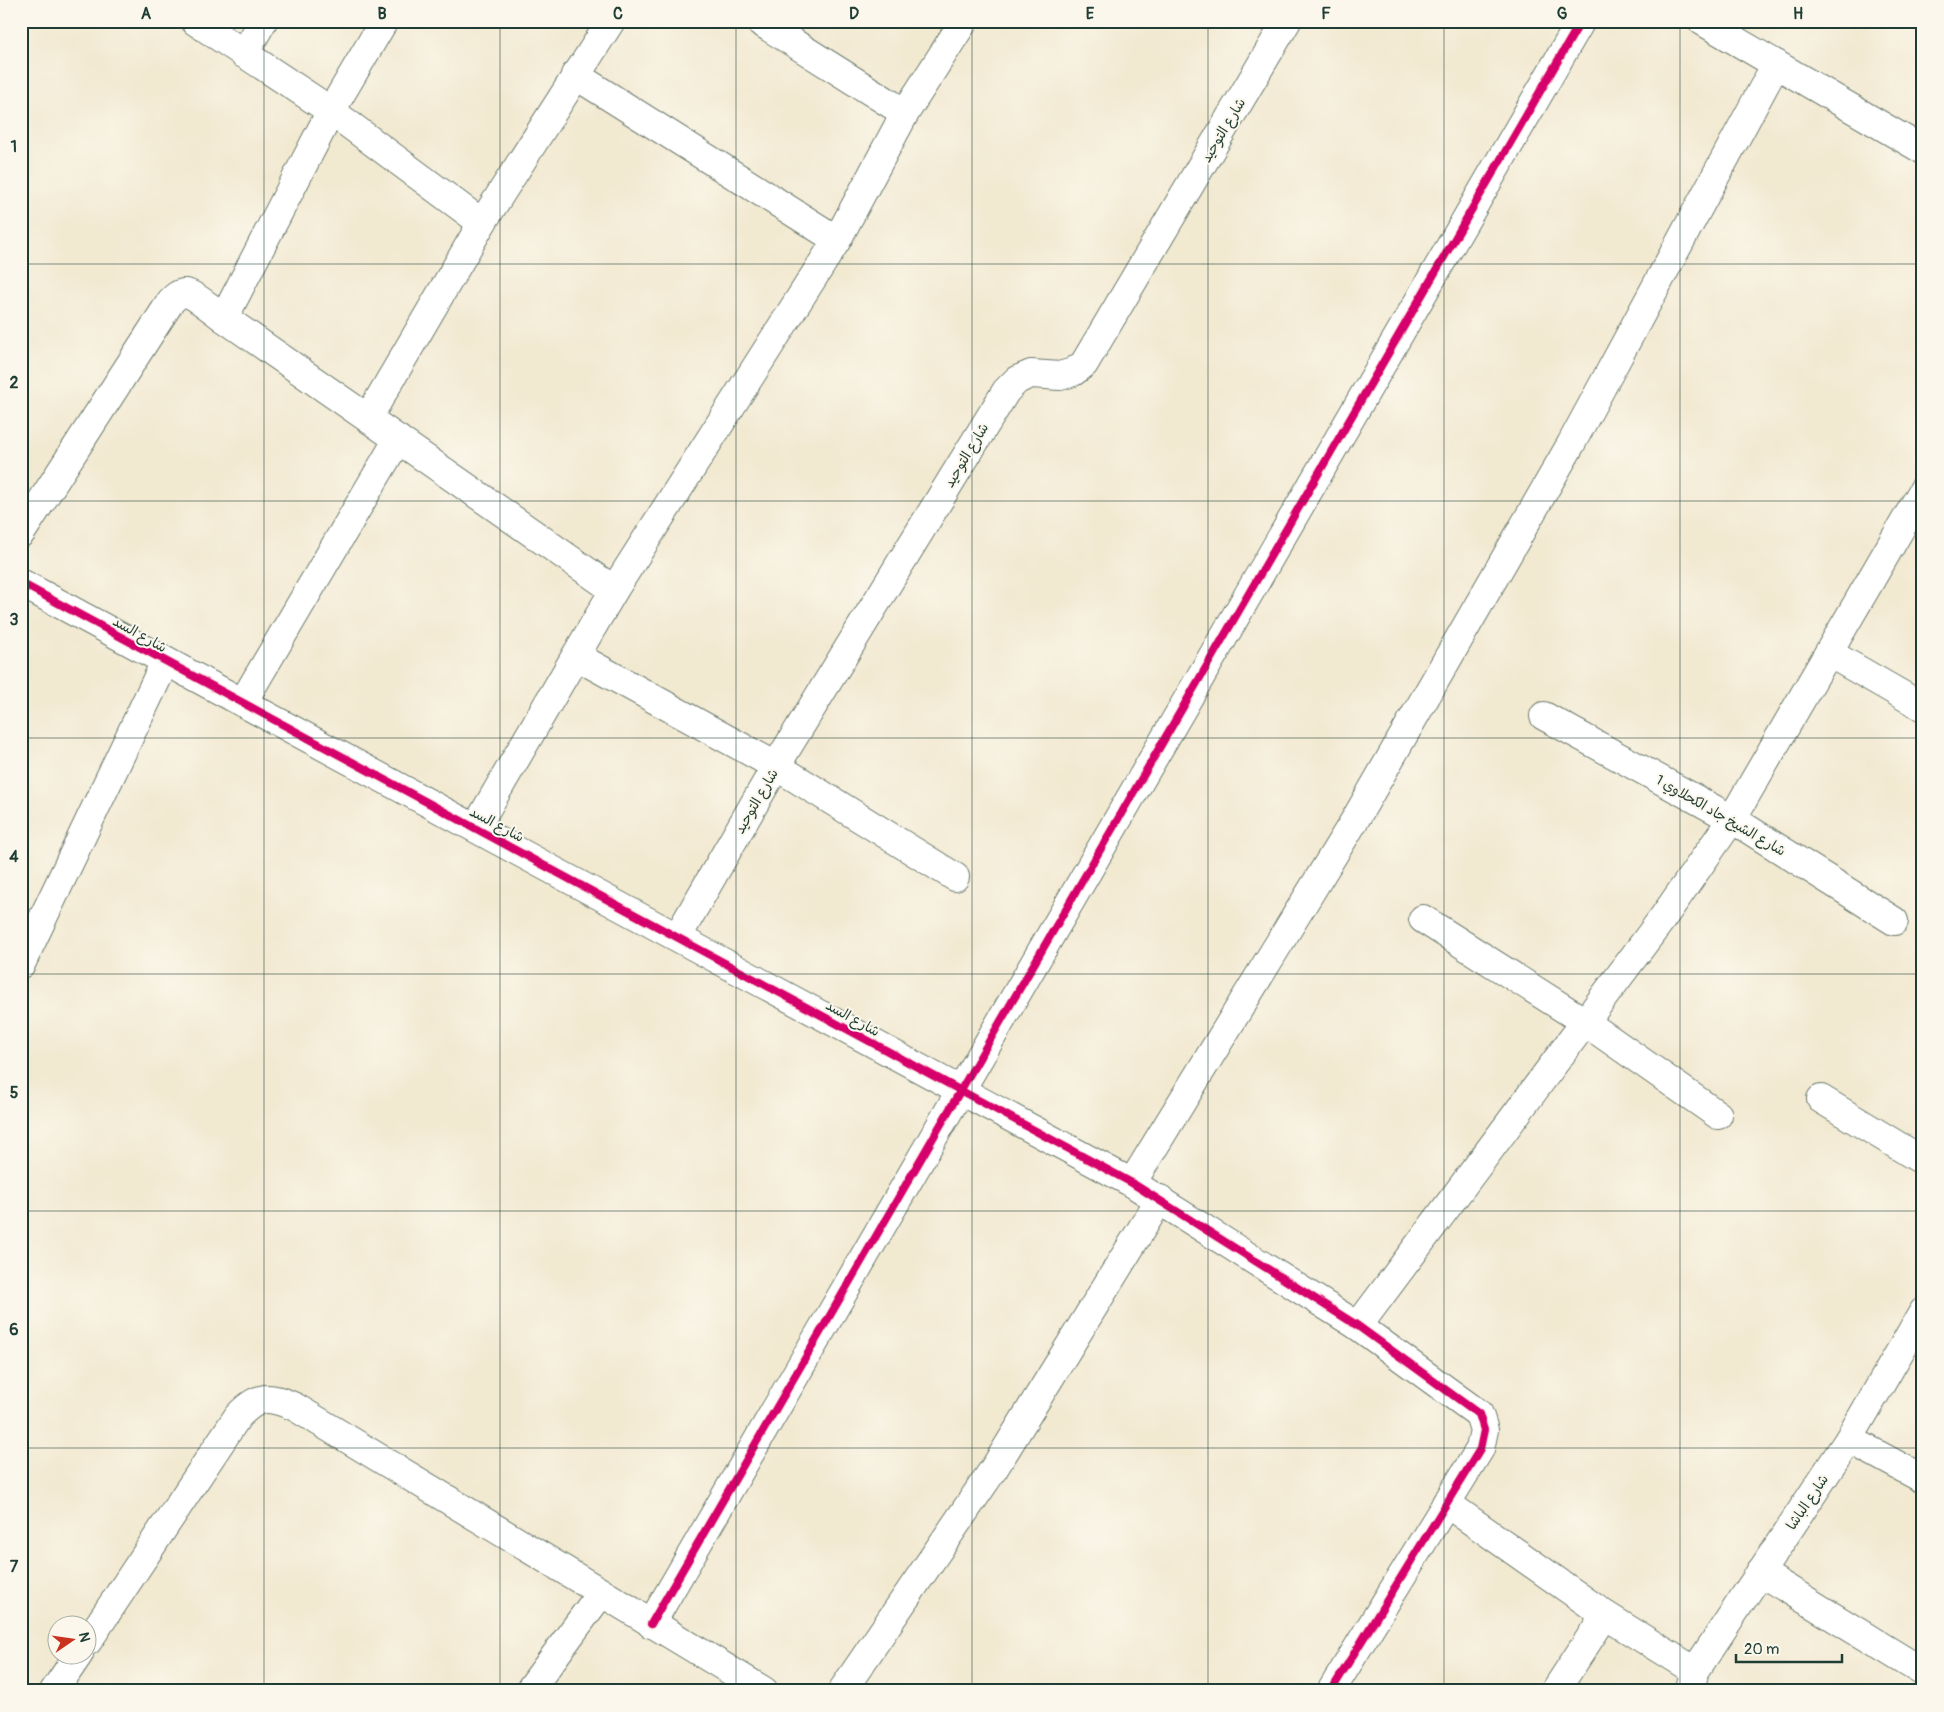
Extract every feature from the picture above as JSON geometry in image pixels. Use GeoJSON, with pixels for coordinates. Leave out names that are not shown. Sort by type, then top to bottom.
{"type":"FeatureCollection","features":[{"type":"Feature","properties":{"kind":"street"},"geometry":{"type":"LineString","coordinates":[[195,21],[330,111],[482,223]]}},
{"type":"Feature","properties":{"kind":"street"},"geometry":{"type":"LineString","coordinates":[[244,54],[263,21]]}},
{"type":"Feature","properties":{"kind":"street"},"geometry":{"type":"LineString","coordinates":[[224,318],[330,111],[384,21]]}},
{"type":"Feature","properties":{"kind":"street"},"geometry":{"type":"LineString","coordinates":[[368,418],[482,223],[611,21]]}},
{"type":"Feature","properties":{"kind":"street"},"geometry":{"type":"LineString","coordinates":[[759,21],[905,113]]}},
{"type":"Feature","properties":{"kind":"street"},"geometry":{"type":"LineString","coordinates":[[476,827],[614,590],[837,240],[905,113],[964,21]]}},
{"type":"Feature","properties":{"kind":"street","name":"شارع التوحيد"},"geometry":{"type":"LineString","coordinates":[[678,936],[776,766],[1006,391],[1017,380],[1031,374],[1060,376],[1073,372],[1084,364],[1287,21]]}},
{"type":"Feature","properties":{"kind":"street"},"geometry":{"type":"LineString","coordinates":[[651,1624],[1581,21]]}},
{"type":"Feature","properties":{"kind":"street"},"geometry":{"type":"LineString","coordinates":[[1702,21],[1923,150]]}},
{"type":"Feature","properties":{"kind":"street"},"geometry":{"type":"LineString","coordinates":[[1132,1182],[1356,818],[1571,444],[1776,64]]}},
{"type":"Feature","properties":{"kind":"street"},"geometry":{"type":"LineString","coordinates":[[575,75],[837,240]]}},
{"type":"Feature","properties":{"kind":"street"},"geometry":{"type":"LineString","coordinates":[[21,533],[171,300],[177,295],[185,293],[191,295],[614,590]]}},
{"type":"Feature","properties":{"kind":"street"},"geometry":{"type":"LineString","coordinates":[[243,702],[398,439]]}},
{"type":"Feature","properties":{"kind":"street"},"geometry":{"type":"LineString","coordinates":[[1358,1326],[1662,919],[1732,819],[1829,653],[1916,517],[1923,490]]}},
{"type":"Feature","properties":{"kind":"street","name":"شارع السد"},"geometry":{"type":"LineString","coordinates":[[21,583],[1132,1182],[1160,1198],[1358,1326],[1479,1414],[1484,1430],[1480,1449],[1331,1691]]}},
{"type":"Feature","properties":{"kind":"street"},"geometry":{"type":"LineString","coordinates":[[1829,653],[1923,707]]}},
{"type":"Feature","properties":{"kind":"street"},"geometry":{"type":"LineString","coordinates":[[576,656],[776,766],[955,877]]}},
{"type":"Feature","properties":{"kind":"street"},"geometry":{"type":"LineString","coordinates":[[21,964],[165,662]]}},
{"type":"Feature","properties":{"kind":"street","name":"شارع الشيخ جاد الكحلاوي 1"},"geometry":{"type":"LineString","coordinates":[[1544,716],[1732,819],[1894,921]]}},
{"type":"Feature","properties":{"kind":"street"},"geometry":{"type":"LineString","coordinates":[[1423,919],[1585,1022],[1718,1115]]}},
{"type":"Feature","properties":{"kind":"street"},"geometry":{"type":"LineString","coordinates":[[1821,1099],[1923,1161]]}},
{"type":"Feature","properties":{"kind":"street"},"geometry":{"type":"LineString","coordinates":[[842,1691],[995,1467],[1160,1198]]}},
{"type":"Feature","properties":{"kind":"street","name":"شارع الباشا"},"geometry":{"type":"LineString","coordinates":[[1692,1681],[1760,1572],[1849,1439],[1923,1312]]}},
{"type":"Feature","properties":{"kind":"street"},"geometry":{"type":"LineString","coordinates":[[98,1626],[238,1416],[251,1402],[266,1399],[282,1401],[295,1407],[764,1691]]}},
{"type":"Feature","properties":{"kind":"street"},"geometry":{"type":"LineString","coordinates":[[1849,1439],[1923,1479]]}},
{"type":"Feature","properties":{"kind":"street"},"geometry":{"type":"LineString","coordinates":[[1446,1503],[1604,1615],[1692,1681]]}},
{"type":"Feature","properties":{"kind":"street"},"geometry":{"type":"LineString","coordinates":[[1760,1572],[1923,1672]]}},
{"type":"Feature","properties":{"kind":"street"},"geometry":{"type":"LineString","coordinates":[[529,1691],[602,1592]]}},
{"type":"Feature","properties":{"kind":"street"},"geometry":{"type":"LineString","coordinates":[[1555,1691],[1604,1615]]}},
{"type":"Feature","properties":{"kind":"street"},"geometry":{"type":"LineString","coordinates":[[54,1691],[72,1664]]}},
{"type":"Feature","properties":{"kind":"cycle path"},"geometry":{"type":"LineString","coordinates":[[651,1624],[1581,21]]}},
{"type":"Feature","properties":{"kind":"cycle path"},"geometry":{"type":"LineString","coordinates":[[21,583],[1132,1183],[1358,1326],[1479,1414],[1484,1430],[1480,1449],[1331,1691]]}}]}
